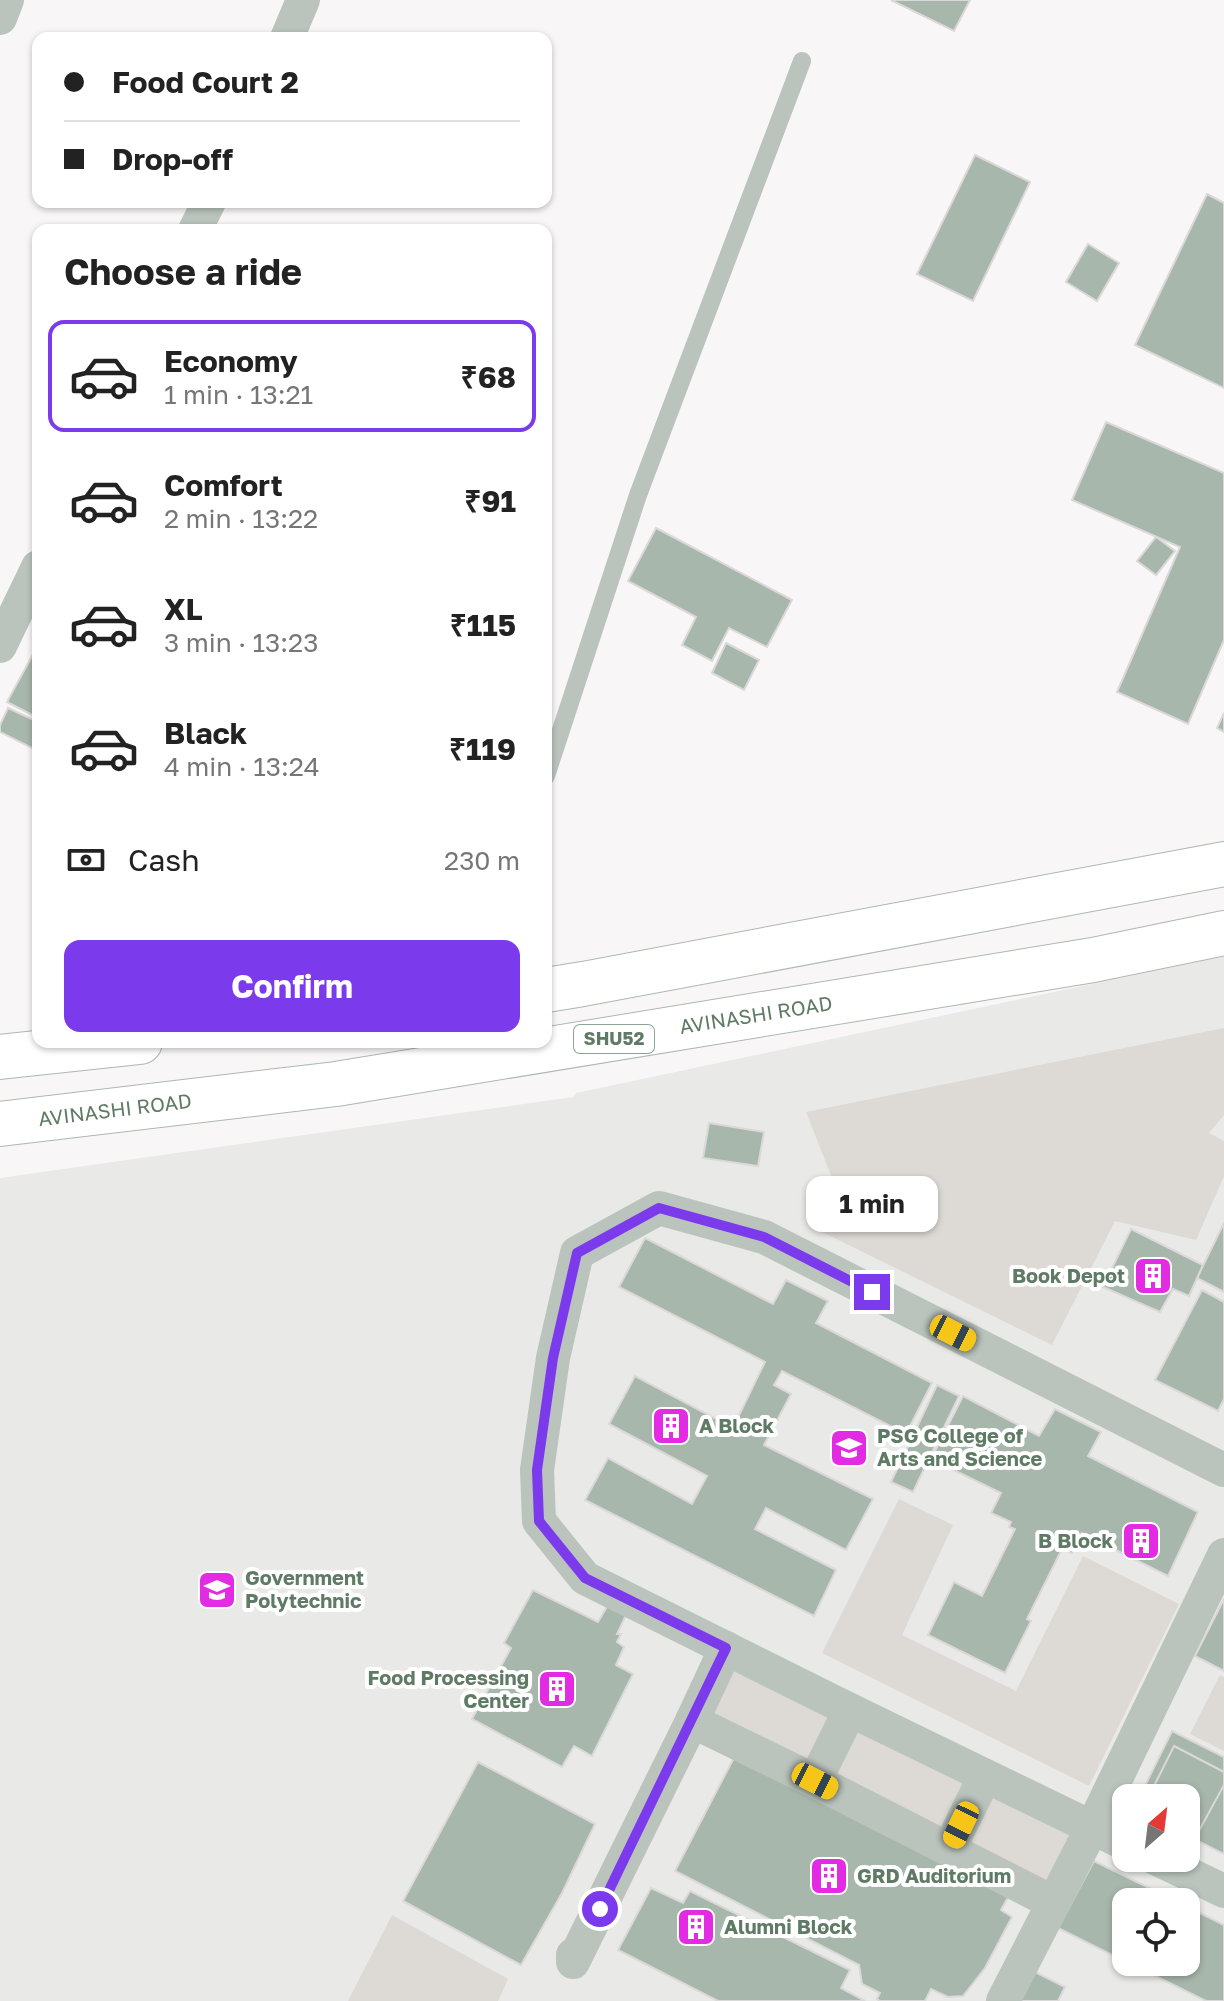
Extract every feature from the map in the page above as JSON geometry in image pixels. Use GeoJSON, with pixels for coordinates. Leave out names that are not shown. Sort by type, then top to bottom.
{"type":"FeatureCollection","features":[{"type":"Feature","properties":{"kind":"main road"},"geometry":{"type":"LineString","coordinates":[[552,989],[1224,864]]}},
{"type":"Feature","properties":{"kind":"main road","name":"AVINASHI ROAD"},"geometry":{"type":"LineString","coordinates":[[0,1124],[336,1084],[1093,960],[1224,933]]}},
{"type":"Feature","properties":{"kind":"main road"},"geometry":{"type":"LineString","coordinates":[[0,1057],[84,1048]]}},
{"type":"Feature","properties":{"kind":"street"},"geometry":{"type":"LineString","coordinates":[[0,18],[7,0]]}},
{"type":"Feature","properties":{"kind":"street"},"geometry":{"type":"LineString","coordinates":[[290,32],[303,0]]}},
{"type":"Feature","properties":{"kind":"street"},"geometry":{"type":"LineString","coordinates":[[0,646],[32,579]]}},
{"type":"Feature","properties":{"kind":"street"},"geometry":{"type":"LineString","coordinates":[[1112,1837],[585,1578],[539,1521],[537,1470],[553,1358],[577,1253],[659,1208],[764,1237],[1224,1470]]}},
{"type":"Feature","properties":{"kind":"street"},"geometry":{"type":"LineString","coordinates":[[1003,2001],[1092,1828],[1224,1555]]}},
{"type":"Feature","properties":{"kind":"street"},"geometry":{"type":"LineString","coordinates":[[573,1955],[573,1962],[726,1648]]}},
{"type":"Feature","properties":{"kind":"street"},"geometry":{"type":"LineString","coordinates":[[815,1781],[850,1710]]}},
{"type":"Feature","properties":{"kind":"street"},"geometry":{"type":"LineString","coordinates":[[692,1721],[1054,1903]]}},
{"type":"Feature","properties":{"kind":"street"},"geometry":{"type":"LineString","coordinates":[[949,1849],[985,1776]]}},
{"type":"Feature","properties":{"kind":"street"},"geometry":{"type":"LineString","coordinates":[[1184,1872],[1224,1891]]}},
{"type":"Feature","properties":{"kind":"lane"},"geometry":{"type":"LineString","coordinates":[[552,758],[638,495],[802,61]]}},
{"type":"Feature","properties":{"kind":"shaded area","name":"PSG College of Arts and Science"},"geometry":{"type":"Polygon","coordinates":[[[1224,956],[1224,2001],[0,2001],[0,1178],[573,1097],[576,1093],[1224,956]]]}},
{"type":"Feature","properties":{"kind":"shaded area"},"geometry":{"type":"Polygon","coordinates":[[[1224,1028],[1224,1115],[1209,1133],[1224,1141],[1224,1176],[1196,1240],[1115,1221],[1052,1345],[818,1230],[834,1183],[806,1112],[1224,1028]]]}},
{"type":"Feature","properties":{"kind":"shaded area"},"geometry":{"type":"Polygon","coordinates":[[[899,1499],[953,1525],[902,1635],[1016,1691],[1083,1556],[1179,1604],[1089,1786],[822,1653],[899,1499]]]}},
{"type":"Feature","properties":{"kind":"shaded area"},"geometry":{"type":"Polygon","coordinates":[[[733,1666],[834,1717],[810,1764],[709,1714],[733,1666]]]}},
{"type":"Feature","properties":{"kind":"shaded area"},"geometry":{"type":"Polygon","coordinates":[[[1220,1675],[1224,1677],[1224,1751],[1190,1734],[1220,1675]]]}},
{"type":"Feature","properties":{"kind":"shaded area"},"geometry":{"type":"Polygon","coordinates":[[[853,1726],[968,1783],[944,1832],[829,1774],[853,1726]]]}},
{"type":"Feature","properties":{"kind":"shaded area"},"geometry":{"type":"Polygon","coordinates":[[[994,1790],[1077,1832],[1049,1888],[965,1845],[994,1790]]]}},
{"type":"Feature","properties":{"kind":"shaded area"},"geometry":{"type":"Polygon","coordinates":[[[392,1915],[508,1979],[498,2001],[348,2001],[392,1915]]]}},
{"type":"Feature","properties":{"kind":"building"},"geometry":{"type":"Polygon","coordinates":[[[891,0],[970,0],[954,31],[891,0]]]}},
{"type":"Feature","properties":{"kind":"building"},"geometry":{"type":"Polygon","coordinates":[[[975,155],[1030,182],[973,301],[917,274],[975,155]]]}},
{"type":"Feature","properties":{"kind":"building"},"geometry":{"type":"Polygon","coordinates":[[[1207,194],[1224,203],[1224,388],[1135,345],[1207,194]]]}},
{"type":"Feature","properties":{"kind":"building"},"geometry":{"type":"Polygon","coordinates":[[[1088,244],[1119,263],[1097,301],[1066,282],[1088,244]]]}},
{"type":"Feature","properties":{"kind":"building"},"geometry":{"type":"Polygon","coordinates":[[[1106,422],[1224,473],[1224,640],[1188,724],[1117,692],[1180,547],[1072,500],[1106,422]]]}},
{"type":"Feature","properties":{"kind":"building"},"geometry":{"type":"Polygon","coordinates":[[[656,528],[792,600],[767,647],[729,628],[712,661],[682,645],[696,617],[628,581],[656,528]]]}},
{"type":"Feature","properties":{"kind":"building"},"geometry":{"type":"Polygon","coordinates":[[[1156,537],[1175,551],[1156,575],[1137,561],[1156,537]]]}},
{"type":"Feature","properties":{"kind":"building"},"geometry":{"type":"Polygon","coordinates":[[[726,643],[759,660],[744,690],[712,673],[726,643]]]}},
{"type":"Feature","properties":{"kind":"building"},"geometry":{"type":"Polygon","coordinates":[[[32,656],[32,715],[7,702],[32,656]]]}},
{"type":"Feature","properties":{"kind":"building"},"geometry":{"type":"Polygon","coordinates":[[[8,708],[32,719],[32,748],[0,732],[8,708]]]}},
{"type":"Feature","properties":{"kind":"building"},"geometry":{"type":"Polygon","coordinates":[[[1224,713],[1224,732],[1217,728],[1224,713]]]}},
{"type":"Feature","properties":{"kind":"building"},"geometry":{"type":"Polygon","coordinates":[[[709,1123],[764,1132],[758,1166],[703,1158],[709,1123]]]}},
{"type":"Feature","properties":{"kind":"building"},"geometry":{"type":"Polygon","coordinates":[[[1224,1223],[1224,1292],[1197,1278],[1224,1223]]]}},
{"type":"Feature","properties":{"kind":"building","name":"Book Depot"},"geometry":{"type":"Polygon","coordinates":[[[1131,1229],[1203,1265],[1189,1296],[1173,1289],[1160,1312],[1103,1287],[1131,1229]]]}},
{"type":"Feature","properties":{"kind":"building","name":"A Block"},"geometry":{"type":"Polygon","coordinates":[[[645,1238],[773,1304],[786,1280],[828,1301],[816,1323],[932,1383],[906,1434],[782,1371],[774,1385],[791,1394],[764,1445],[873,1499],[846,1550],[766,1508],[755,1529],[836,1570],[814,1616],[585,1500],[608,1458],[692,1504],[707,1476],[609,1424],[635,1376],[733,1428],[765,1362],[619,1287],[645,1238]]]}},
{"type":"Feature","properties":{"kind":"building"},"geometry":{"type":"Polygon","coordinates":[[[1202,1290],[1224,1302],[1224,1399],[1218,1411],[1155,1380],[1202,1290]]]}},
{"type":"Feature","properties":{"kind":"building"},"geometry":{"type":"Polygon","coordinates":[[[937,1385],[959,1396],[913,1492],[891,1482],[937,1385]]]}},
{"type":"Feature","properties":{"kind":"building","name":"B Block"},"geometry":{"type":"Polygon","coordinates":[[[963,1396],[1039,1436],[1055,1409],[1101,1432],[1088,1456],[1198,1512],[1168,1576],[1082,1533],[1072,1553],[1062,1549],[1027,1619],[1031,1621],[1005,1673],[928,1635],[954,1582],[982,1596],[1015,1529],[1009,1527],[1011,1522],[991,1513],[1001,1493],[931,1459],[963,1396]]]}},
{"type":"Feature","properties":{"kind":"building","name":"Food Processing Center"},"geometry":{"type":"Polygon","coordinates":[[[533,1590],[598,1622],[608,1605],[626,1615],[617,1634],[621,1634],[617,1642],[624,1647],[616,1665],[633,1674],[592,1756],[574,1746],[562,1767],[472,1719],[511,1648],[504,1643],[533,1590]]]}},
{"type":"Feature","properties":{"kind":"building"},"geometry":{"type":"Polygon","coordinates":[[[1224,1599],[1224,1671],[1195,1656],[1224,1599]]]}},
{"type":"Feature","properties":{"kind":"building"},"geometry":{"type":"Polygon","coordinates":[[[1172,1731],[1224,1757],[1224,1854],[1200,1842],[1200,1784],[1146,1784],[1172,1731]]]}},
{"type":"Feature","properties":{"kind":"building"},"geometry":{"type":"Polygon","coordinates":[[[1174,1746],[1224,1772],[1224,1785],[1200,1829],[1200,1784],[1155,1784],[1174,1746]]]}},
{"type":"Feature","properties":{"kind":"building","name":"GRD Auditorium"},"geometry":{"type":"Polygon","coordinates":[[[737,1752],[1011,1892],[1001,1910],[1012,1917],[985,1968],[963,1996],[948,1997],[931,1989],[925,2001],[880,2001],[877,1999],[880,1993],[862,1984],[859,1965],[675,1871],[737,1752]]]}},
{"type":"Feature","properties":{"kind":"building"},"geometry":{"type":"Polygon","coordinates":[[[478,1762],[595,1824],[562,1893],[521,1965],[403,1901],[478,1762]]]}},
{"type":"Feature","properties":{"kind":"building"},"geometry":{"type":"Polygon","coordinates":[[[1094,1861],[1149,1888],[1112,1888],[1112,1955],[1058,1928],[1094,1861]]]}},
{"type":"Feature","properties":{"kind":"building","name":"Alumni Block"},"geometry":{"type":"Polygon","coordinates":[[[651,1888],[683,1903],[690,1891],[850,1970],[841,1988],[865,2001],[718,2001],[618,1950],[651,1888]]]}},
{"type":"Feature","properties":{"kind":"building"},"geometry":{"type":"Polygon","coordinates":[[[1200,1913],[1224,1925],[1224,2001],[1206,2001],[1155,1976],[1200,1976],[1200,1913]]]}},
{"type":"Feature","properties":{"kind":"building"},"geometry":{"type":"Polygon","coordinates":[[[1033,1971],[1065,1987],[1058,2001],[1018,2001],[1033,1971]]]}},
{"type":"Feature","properties":{"kind":"place","name":"Book Depot"},"geometry":{"type":"Point","coordinates":[1153,1276]}},
{"type":"Feature","properties":{"kind":"place","name":"A Block"},"geometry":{"type":"Point","coordinates":[671,1426]}},
{"type":"Feature","properties":{"kind":"place","name":"PSG College of Arts and Science"},"geometry":{"type":"Point","coordinates":[849,1448]}},
{"type":"Feature","properties":{"kind":"place","name":"B Block"},"geometry":{"type":"Point","coordinates":[1141,1541]}},
{"type":"Feature","properties":{"kind":"place","name":"Government Polytechnic"},"geometry":{"type":"Point","coordinates":[217,1590]}},
{"type":"Feature","properties":{"kind":"place","name":"Food Processing Center"},"geometry":{"type":"Point","coordinates":[557,1689]}},
{"type":"Feature","properties":{"kind":"place","name":"GRD Auditorium"},"geometry":{"type":"Point","coordinates":[829,1876]}},
{"type":"Feature","properties":{"kind":"place","name":"Alumni Block"},"geometry":{"type":"Point","coordinates":[696,1927]}},
{"type":"Feature","properties":{"kind":"route"},"geometry":{"type":"LineString","coordinates":[[600,1909],[726,1648],[585,1578],[539,1521],[537,1470],[553,1358],[577,1253],[659,1208],[764,1237],[872,1292]]}}]}
